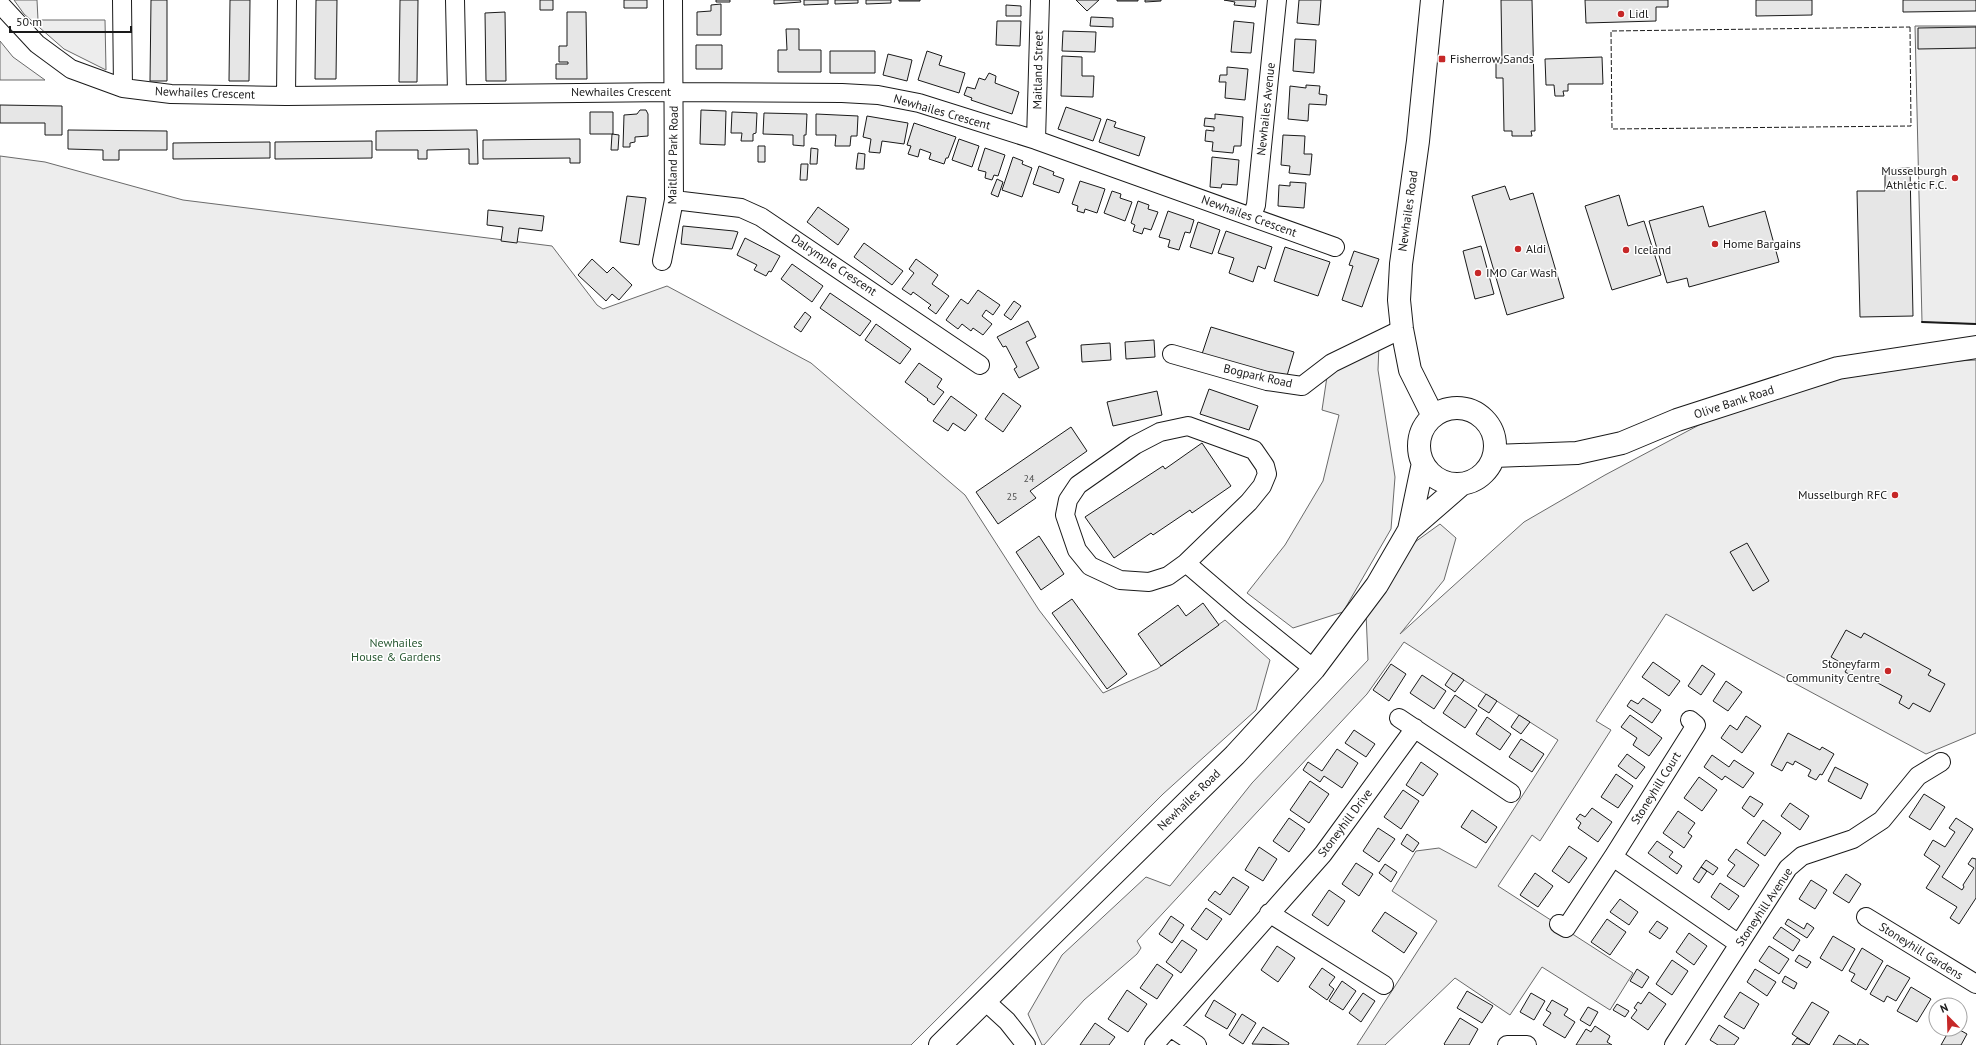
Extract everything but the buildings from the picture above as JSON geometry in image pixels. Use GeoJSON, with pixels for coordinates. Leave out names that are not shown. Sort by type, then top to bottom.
{"type":"FeatureCollection","features":[{"type":"Feature","properties":{"kind":"main road","name":"Newhailes Road"},"geometry":{"type":"LineString","coordinates":[[940,1045],[1236,755],[1314,669],[1377,585],[1409,530],[1423,463],[1419,451],[1420,438],[1424,426],[1433,416],[1410,370],[1402,329],[1400,300],[1401,264],[1418,141],[1432,0]]}},
{"type":"Feature","properties":{"kind":"main road","name":"Olive Bank Road"},"geometry":{"type":"LineString","coordinates":[[1494,456],[1577,453],[1622,443],[1677,420],[1838,368],[1976,347]]}},
{"type":"Feature","properties":{"kind":"main road"},"geometry":{"type":"LineString","coordinates":[[1433,416],[1442,410],[1452,408],[1463,408],[1475,412],[1485,420],[1492,431],[1495,443],[1494,456]]}},
{"type":"Feature","properties":{"kind":"main road","name":"Newhailes Road"},"geometry":{"type":"LineString","coordinates":[[1409,530],[1462,484],[1482,474],[1489,466],[1494,456]]}},
{"type":"Feature","properties":{"kind":"main road"},"geometry":{"type":"LineString","coordinates":[[1423,463],[1439,480],[1462,484]]}},
{"type":"Feature","properties":{"kind":"street"},"geometry":{"type":"LineString","coordinates":[[122,0],[123,88]]}},
{"type":"Feature","properties":{"kind":"street"},"geometry":{"type":"LineString","coordinates":[[286,96],[287,0]]}},
{"type":"Feature","properties":{"kind":"street"},"geometry":{"type":"LineString","coordinates":[[455,0],[458,93]]}},
{"type":"Feature","properties":{"kind":"street","name":"Maitland Park Road"},"geometry":{"type":"LineString","coordinates":[[662,261],[674,200],[673,0]]}},
{"type":"Feature","properties":{"kind":"street","name":"Maitland Street"},"geometry":{"type":"LineString","coordinates":[[1036,140],[1040,0]]}},
{"type":"Feature","properties":{"kind":"street","name":"Newhailes Avenue"},"geometry":{"type":"LineString","coordinates":[[1252,216],[1256,205],[1277,0]]}},
{"type":"Feature","properties":{"kind":"street","name":"Newhailes Crescent"},"geometry":{"type":"LineString","coordinates":[[0,4],[37,44],[71,69],[123,88],[171,94],[286,96],[458,93],[673,92],[842,93],[878,95],[919,103],[1036,140],[1252,216],[1335,247]]}},
{"type":"Feature","properties":{"kind":"street","name":"Dalrymple Crescent"},"geometry":{"type":"LineString","coordinates":[[674,200],[741,208],[761,217],[980,365]]}},
{"type":"Feature","properties":{"kind":"street","name":"Bogpark Road"},"geometry":{"type":"LineString","coordinates":[[1172,354],[1267,381],[1302,386],[1332,363],[1402,329]]}},
{"type":"Feature","properties":{"kind":"street"},"geometry":{"type":"LineString","coordinates":[[1188,426],[1254,450],[1265,466],[1267,474],[1262,486],[1249,502],[1186,563],[1168,576],[1149,582],[1120,580],[1090,566],[1077,550],[1066,515],[1068,500],[1078,485],[1135,445],[1160,432],[1188,426]]}},
{"type":"Feature","properties":{"kind":"street"},"geometry":{"type":"LineString","coordinates":[[1186,563],[1242,611],[1314,669]]}},
{"type":"Feature","properties":{"kind":"street"},"geometry":{"type":"LineString","coordinates":[[1399,718],[1511,793]]}},
{"type":"Feature","properties":{"kind":"street","name":"Stoneyhill Court"},"geometry":{"type":"LineString","coordinates":[[1559,924],[1566,928],[1613,857],[1696,725],[1690,720]]}},
{"type":"Feature","properties":{"kind":"street","name":"Stoneyhill Drive"},"geometry":{"type":"LineString","coordinates":[[1154,1045],[1322,854],[1415,728]]}},
{"type":"Feature","properties":{"kind":"street","name":"Stoneyhill Avenue"},"geometry":{"type":"LineString","coordinates":[[1674,1045],[1788,868],[1802,856],[1853,839],[1882,820],[1918,776],[1941,762]]}},
{"type":"Feature","properties":{"kind":"street"},"geometry":{"type":"LineString","coordinates":[[1613,857],[1739,944]]}},
{"type":"Feature","properties":{"kind":"street"},"geometry":{"type":"LineString","coordinates":[[1269,913],[1384,985]]}},
{"type":"Feature","properties":{"kind":"street","name":"Stoneyhill Gardens"},"geometry":{"type":"LineString","coordinates":[[1866,917],[1976,984]]}},
{"type":"Feature","properties":{"kind":"street"},"geometry":{"type":"LineString","coordinates":[[985,1001],[1007,1021],[1026,1045]]}},
{"type":"Feature","properties":{"kind":"street"},"geometry":{"type":"LineString","coordinates":[[1170,1027],[1197,1045]]}},
{"type":"Feature","properties":{"kind":"street"},"geometry":{"type":"LineString","coordinates":[[1507,1045],[1526,1045]]}},
{"type":"Feature","properties":{"kind":"green space"},"geometry":{"type":"Polygon","coordinates":[[[14,0],[37,0],[38,20],[105,20],[106,70],[64,49],[24,14],[14,0]]]}},
{"type":"Feature","properties":{"kind":"green space"},"geometry":{"type":"Polygon","coordinates":[[[1915,26],[1976,26],[1976,324],[1922,322],[1915,26]]]}},
{"type":"Feature","properties":{"kind":"green space"},"geometry":{"type":"Polygon","coordinates":[[[0,41],[13,57],[45,80],[0,80],[0,41]]]}},
{"type":"Feature","properties":{"kind":"green space","name":"Newhailes House & Gardens"},"geometry":{"type":"Polygon","coordinates":[[[0,156],[45,162],[183,200],[552,246],[597,305],[603,309],[667,286],[811,363],[965,495],[1039,610],[1103,693],[1157,669],[1225,620],[1270,660],[1256,710],[1163,794],[911,1045],[0,1045],[0,156]]]}},
{"type":"Feature","properties":{"kind":"green space"},"geometry":{"type":"Polygon","coordinates":[[[1379,345],[1378,370],[1395,477],[1391,529],[1343,612],[1293,628],[1247,593],[1285,545],[1323,481],[1339,415],[1322,410],[1328,370],[1379,345]]]}},
{"type":"Feature","properties":{"kind":"green space"},"geometry":{"type":"Polygon","coordinates":[[[1976,360],[1976,733],[1926,754],[1666,614],[1596,721],[1611,730],[1540,841],[1532,835],[1498,886],[1633,973],[1610,1010],[1542,967],[1510,1015],[1455,978],[1385,1045],[1357,1045],[1437,921],[1392,891],[1416,851],[1439,848],[1476,868],[1558,740],[1404,642],[1367,694],[1137,941],[1141,948],[1137,954],[1084,1000],[1044,1045],[1042,1045],[1028,1014],[1062,955],[1146,877],[1170,886],[1252,783],[1368,660],[1366,613],[1415,542],[1440,524],[1456,538],[1444,580],[1400,634],[1524,522],[1605,475],[1699,425],[1798,387],[1904,364],[1976,360]]]}},
{"type":"Feature","properties":{"kind":"fence"},"geometry":{"type":"LineString","coordinates":[[1910,27],[1911,126],[1612,129],[1611,31],[1910,27]]}},
{"type":"Feature","properties":{"kind":"wall"},"geometry":{"type":"LineString","coordinates":[[1922,322],[1976,324]]}},
{"type":"Feature","properties":{"kind":"place","name":"Lidl"},"geometry":{"type":"Point","coordinates":[1621,14]}},
{"type":"Feature","properties":{"kind":"place","name":"Fisherrow Sands"},"geometry":{"type":"Point","coordinates":[1442,59]}},
{"type":"Feature","properties":{"kind":"place","name":"Musselburgh Athletic F.C."},"geometry":{"type":"Point","coordinates":[1955,178]}},
{"type":"Feature","properties":{"kind":"place","name":"Home Bargains"},"geometry":{"type":"Point","coordinates":[1715,244]}},
{"type":"Feature","properties":{"kind":"place","name":"Aldi"},"geometry":{"type":"Point","coordinates":[1518,249]}},
{"type":"Feature","properties":{"kind":"place","name":"Iceland"},"geometry":{"type":"Point","coordinates":[1626,250]}},
{"type":"Feature","properties":{"kind":"place","name":"IMO Car Wash"},"geometry":{"type":"Point","coordinates":[1478,273]}},
{"type":"Feature","properties":{"kind":"place","name":"Musselburgh RFC"},"geometry":{"type":"Point","coordinates":[1895,495]}},
{"type":"Feature","properties":{"kind":"place","name":"Stoneyfarm Community Centre"},"geometry":{"type":"Point","coordinates":[1888,671]}}]}
